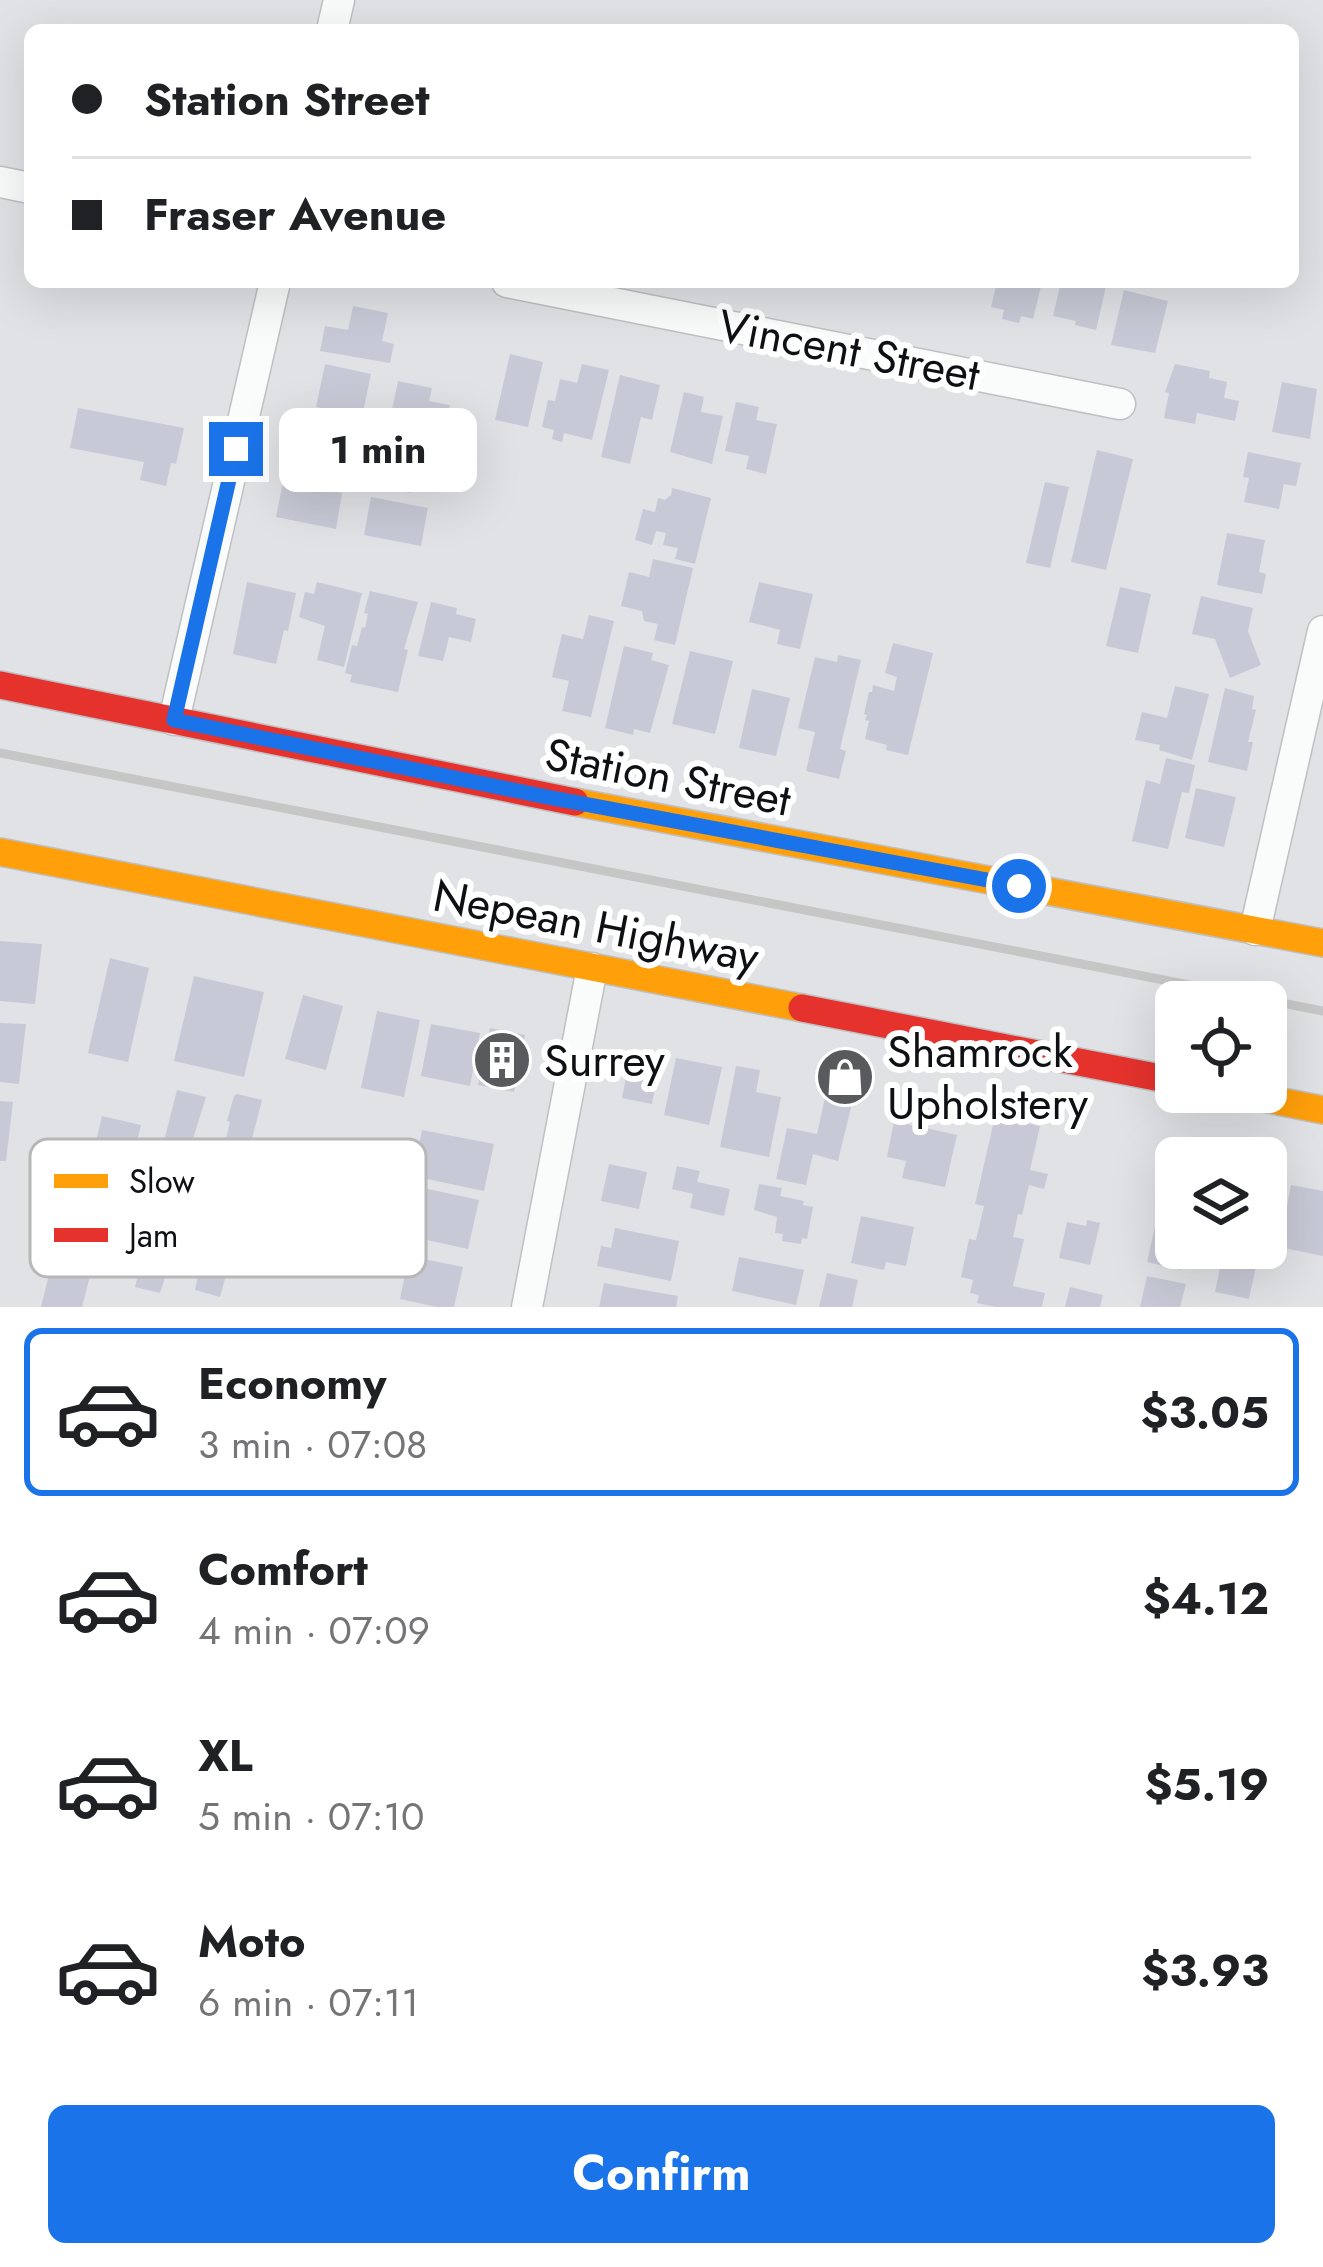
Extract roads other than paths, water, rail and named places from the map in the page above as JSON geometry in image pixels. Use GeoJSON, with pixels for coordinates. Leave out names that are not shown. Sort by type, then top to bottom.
{"type":"FeatureCollection","features":[{"type":"Feature","properties":{"kind":"main road","name":"Station Street"},"geometry":{"type":"LineString","coordinates":[[0,686],[547,797],[1323,943]]}},
{"type":"Feature","properties":{"kind":"main road","name":"Nepean Highway"},"geometry":{"type":"LineString","coordinates":[[0,852],[1155,1077]]}},
{"type":"Feature","properties":{"kind":"main road"},"geometry":{"type":"LineString","coordinates":[[1287,1103],[1323,1110]]}},
{"type":"Feature","properties":{"kind":"street"},"geometry":{"type":"LineString","coordinates":[[174,720],[272,288]]}},
{"type":"Feature","properties":{"kind":"street","name":"Vincent Street"},"geometry":{"type":"LineString","coordinates":[[537,288],[1120,404]]}},
{"type":"Feature","properties":{"kind":"street"},"geometry":{"type":"LineString","coordinates":[[1255,930],[1323,631]]}},
{"type":"Feature","properties":{"kind":"street"},"geometry":{"type":"LineString","coordinates":[[527,1307],[592,968]]}},
{"type":"Feature","properties":{"kind":"railway"},"geometry":{"type":"LineString","coordinates":[[0,753],[1323,1011]]}},
{"type":"Feature","properties":{"kind":"place","name":"Surrey"},"geometry":{"type":"Point","coordinates":[502,1060]}},
{"type":"Feature","properties":{"kind":"place","name":"Shamrock Upholstery"},"geometry":{"type":"Point","coordinates":[845,1077]}}]}
